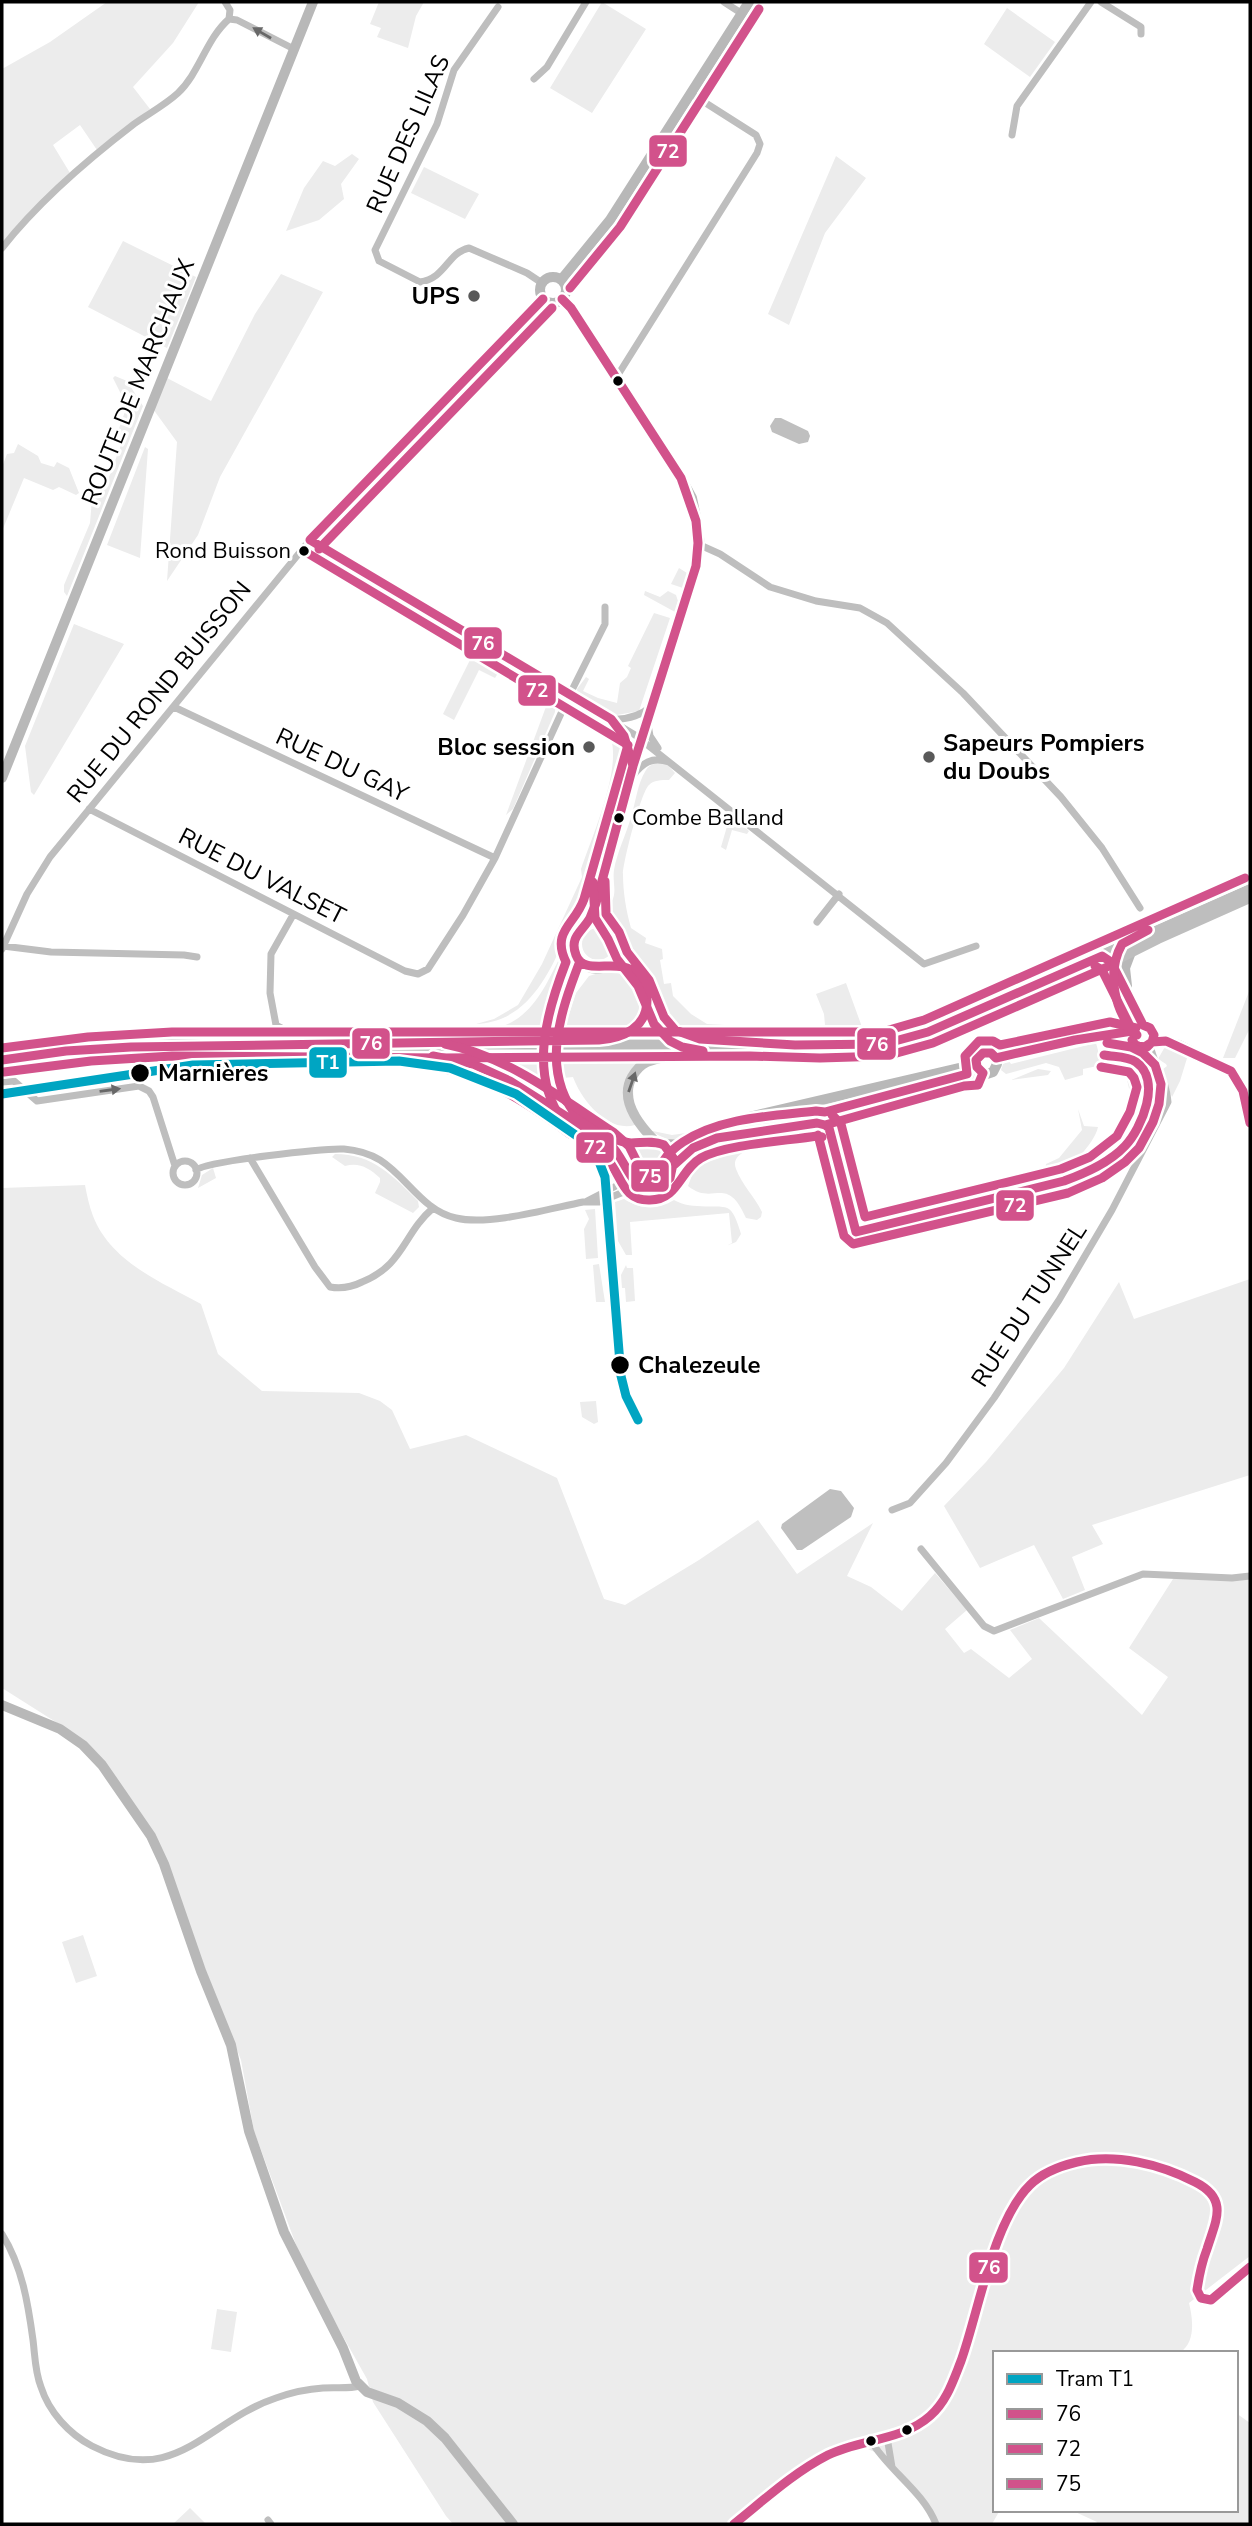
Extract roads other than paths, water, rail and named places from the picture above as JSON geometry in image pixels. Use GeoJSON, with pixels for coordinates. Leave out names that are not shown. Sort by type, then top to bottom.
{"type":"FeatureCollection","features":[{"type":"Feature","properties":{"kind":"main road"},"geometry":{"type":"LineString","coordinates":[[564,1045],[706,1051],[864,1053],[912,1046],[1088,974],[1105,961],[1250,889]]}},
{"type":"Feature","properties":{"kind":"main road"},"geometry":{"type":"LineString","coordinates":[[2,1060],[90,1049],[172,1044],[867,1045],[906,1039],[928,1032],[1130,953],[1250,898]]}},
{"type":"Feature","properties":{"kind":"main road"},"geometry":{"type":"LineString","coordinates":[[622,945],[649,980],[664,1017],[675,1030],[692,1038],[750,1044]]}},
{"type":"Feature","properties":{"kind":"main road"},"geometry":{"type":"LineString","coordinates":[[564,1045],[616,1038],[631,1031],[642,1019],[647,1000],[643,982],[635,972],[625,966],[609,965]]}},
{"type":"Feature","properties":{"kind":"main road"},"geometry":{"type":"LineString","coordinates":[[425,1044],[525,1041],[545,1045]]}},
{"type":"Feature","properties":{"kind":"main road"},"geometry":{"type":"LineString","coordinates":[[2,1069],[48,1061],[103,1057],[386,1053],[545,1045]]}},
{"type":"Feature","properties":{"kind":"main road"},"geometry":{"type":"LineString","coordinates":[[659,1142],[643,1129],[633,1113],[629,1102],[629,1083],[640,1066],[647,1062],[664,1056],[706,1051]]}},
{"type":"Feature","properties":{"kind":"street"},"geometry":{"type":"LineString","coordinates":[[2,248],[25,219],[84,166],[134,124],[178,93],[191,77],[215,35],[229,19],[230,10],[225,2]]}},
{"type":"Feature","properties":{"kind":"street","name":"ROUTE DE MARCHAUX"},"geometry":{"type":"LineString","coordinates":[[2,778],[69,602],[313,2]]}},
{"type":"Feature","properties":{"kind":"street"},"geometry":{"type":"LineString","coordinates":[[534,79],[547,67],[586,2]]}},
{"type":"Feature","properties":{"kind":"street"},"geometry":{"type":"LineString","coordinates":[[723,2],[741,13]]}},
{"type":"Feature","properties":{"kind":"street"},"geometry":{"type":"LineString","coordinates":[[561,280],[610,220],[749,2]]}},
{"type":"Feature","properties":{"kind":"street"},"geometry":{"type":"LineString","coordinates":[[1101,2],[1141,27],[1140,34]]}},
{"type":"Feature","properties":{"kind":"street"},"geometry":{"type":"LineString","coordinates":[[1012,135],[1017,106],[1090,3]]}},
{"type":"Feature","properties":{"kind":"street","name":"RUE DES LILAS"},"geometry":{"type":"LineString","coordinates":[[498,7],[454,70],[441,115],[375,250],[376,257],[420,282],[436,278],[458,252],[469,248],[527,273],[542,283]]}},
{"type":"Feature","properties":{"kind":"street"},"geometry":{"type":"LineString","coordinates":[[229,19],[237,20],[294,49]]}},
{"type":"Feature","properties":{"kind":"street"},"geometry":{"type":"LineString","coordinates":[[616,378],[757,153],[760,144],[756,135],[690,93]]}},
{"type":"Feature","properties":{"kind":"street"},"geometry":{"type":"LineString","coordinates":[[553,277],[561,280],[566,291],[562,299],[551,303],[543,299],[540,293],[542,283],[553,277]]}},
{"type":"Feature","properties":{"kind":"street","name":"RUE DU ROND BUISSON"},"geometry":{"type":"LineString","coordinates":[[3,948],[27,894],[50,857],[310,540],[543,299]]}},
{"type":"Feature","properties":{"kind":"street"},"geometry":{"type":"LineString","coordinates":[[562,299],[571,308],[692,498],[700,545],[696,566],[633,766],[596,904],[588,921],[576,932],[574,939],[573,947],[580,961],[590,967]]}},
{"type":"Feature","properties":{"kind":"street"},"geometry":{"type":"LineString","coordinates":[[310,540],[642,740],[925,964],[976,946]]}},
{"type":"Feature","properties":{"kind":"street"},"geometry":{"type":"LineString","coordinates":[[700,545],[720,554],[771,587],[816,601],[860,608],[887,623],[963,693],[1061,797],[1102,848],[1140,908]]}},
{"type":"Feature","properties":{"kind":"street"},"geometry":{"type":"LineString","coordinates":[[495,858],[605,624],[605,607]]}},
{"type":"Feature","properties":{"kind":"street"},"geometry":{"type":"LineString","coordinates":[[611,719],[636,716],[652,706]]}},
{"type":"Feature","properties":{"kind":"street","name":"RUE DU GAY"},"geometry":{"type":"LineString","coordinates":[[174,707],[495,858]]}},
{"type":"Feature","properties":{"kind":"street"},"geometry":{"type":"LineString","coordinates":[[611,719],[624,736],[633,766]]}},
{"type":"Feature","properties":{"kind":"street"},"geometry":{"type":"LineString","coordinates":[[647,722],[652,740],[665,757]]}},
{"type":"Feature","properties":{"kind":"street"},"geometry":{"type":"LineString","coordinates":[[629,781],[640,767],[650,761],[661,759],[673,763]]}},
{"type":"Feature","properties":{"kind":"street","name":"RUE DU VALSET"},"geometry":{"type":"LineString","coordinates":[[89,808],[293,915],[405,971],[418,974],[428,969],[495,858]]}},
{"type":"Feature","properties":{"kind":"street"},"geometry":{"type":"LineString","coordinates":[[569,986],[590,967],[609,965],[616,960],[622,945],[620,932],[610,922],[604,904],[606,862]]}},
{"type":"Feature","properties":{"kind":"street"},"geometry":{"type":"LineString","coordinates":[[817,922],[839,894]]}},
{"type":"Feature","properties":{"kind":"street"},"geometry":{"type":"LineString","coordinates":[[293,915],[271,954],[270,993],[276,1025],[293,1034],[434,1032],[525,1041]]}},
{"type":"Feature","properties":{"kind":"street"},"geometry":{"type":"LineString","coordinates":[[588,921],[610,922]]}},
{"type":"Feature","properties":{"kind":"street"},"geometry":{"type":"LineString","coordinates":[[3,948],[197,957]]}},
{"type":"Feature","properties":{"kind":"street"},"geometry":{"type":"LineString","coordinates":[[1128,997],[1125,968],[1130,953]]}},
{"type":"Feature","properties":{"kind":"street"},"geometry":{"type":"LineString","coordinates":[[580,961],[569,986],[558,1032],[555,1060],[559,1083],[573,1114],[597,1136]]}},
{"type":"Feature","properties":{"kind":"street"},"geometry":{"type":"LineString","coordinates":[[1105,961],[1109,977],[1142,1037]]}},
{"type":"Feature","properties":{"kind":"street"},"geometry":{"type":"LineString","coordinates":[[1105,961],[1128,997],[1142,1037]]}},
{"type":"Feature","properties":{"kind":"street"},"geometry":{"type":"LineString","coordinates":[[1088,974],[1103,974],[1109,977]]}},
{"type":"Feature","properties":{"kind":"street"},"geometry":{"type":"LineString","coordinates":[[996,1058],[1112,1034],[1167,1037],[1231,1071],[1243,1091],[1250,1123]]}},
{"type":"Feature","properties":{"kind":"street","name":"RUE DU TUNNEL"},"geometry":{"type":"LineString","coordinates":[[892,1510],[910,1503],[962,1441],[1059,1300],[1112,1210],[1168,1102],[1165,1083],[1142,1037]]}},
{"type":"Feature","properties":{"kind":"street"},"geometry":{"type":"LineString","coordinates":[[2,1054],[90,1049]]}},
{"type":"Feature","properties":{"kind":"street"},"geometry":{"type":"LineString","coordinates":[[386,1053],[437,1056],[473,1063],[527,1091],[614,1148],[633,1181],[646,1188]]}},
{"type":"Feature","properties":{"kind":"street"},"geometry":{"type":"LineString","coordinates":[[983,1053],[990,1053],[996,1058],[997,1067],[990,1073],[981,1072],[976,1064],[983,1053]]}},
{"type":"Feature","properties":{"kind":"street"},"geometry":{"type":"LineString","coordinates":[[566,1101],[580,1116],[621,1141],[676,1145],[694,1143],[749,1118],[976,1064]]}},
{"type":"Feature","properties":{"kind":"street"},"geometry":{"type":"LineString","coordinates":[[2,1082],[14,1081],[37,1101],[139,1086],[149,1090],[175,1166],[174,1179],[182,1185],[193,1183],[197,1177],[196,1170],[187,1162],[175,1166]]}},
{"type":"Feature","properties":{"kind":"street"},"geometry":{"type":"LineString","coordinates":[[196,1170],[213,1163],[344,1149],[380,1160],[433,1208],[456,1219],[472,1221],[583,1202],[599,1202],[631,1189],[658,1187],[667,1181],[674,1165],[693,1149],[766,1114]]}},
{"type":"Feature","properties":{"kind":"street"},"geometry":{"type":"LineString","coordinates":[[583,1202],[618,1185],[628,1154],[640,1142]]}},
{"type":"Feature","properties":{"kind":"street"},"geometry":{"type":"LineString","coordinates":[[659,1142],[671,1153],[674,1165]]}},
{"type":"Feature","properties":{"kind":"street"},"geometry":{"type":"LineString","coordinates":[[250,1158],[315,1267],[330,1287],[346,1287],[360,1283],[389,1267],[419,1221],[433,1208]]}},
{"type":"Feature","properties":{"kind":"street"},"geometry":{"type":"LineString","coordinates":[[921,1549],[985,1626],[994,1631],[1143,1573],[1232,1578],[1250,1576]]}},
{"type":"Feature","properties":{"kind":"street"},"geometry":{"type":"LineString","coordinates":[[2,1705],[60,1729],[83,1745],[102,1765],[151,1836],[164,1864],[197,1960],[231,2045],[249,2131],[284,2232],[360,2386],[367,2392],[405,2407],[427,2421],[445,2438],[513,2524]]}},
{"type":"Feature","properties":{"kind":"street"},"geometry":{"type":"LineString","coordinates":[[734,2524],[827,2455],[846,2446],[887,2437],[918,2425],[941,2404],[966,2347],[990,2262],[1013,2206],[1034,2181],[1054,2170],[1074,2162],[1111,2159],[1174,2173],[1207,2188],[1214,2196],[1217,2212],[1197,2290],[1201,2298],[1210,2300],[1250,2267]]}},
{"type":"Feature","properties":{"kind":"street"},"geometry":{"type":"LineString","coordinates":[[2,2234],[21,2273],[29,2309],[36,2371],[47,2404],[77,2438],[102,2451],[121,2458],[146,2461],[172,2455],[195,2446],[247,2412],[275,2398],[322,2388],[360,2386]]}},
{"type":"Feature","properties":{"kind":"street"},"geometry":{"type":"LineString","coordinates":[[887,2437],[892,2468]]}},
{"type":"Feature","properties":{"kind":"street"},"geometry":{"type":"LineString","coordinates":[[871,2441],[885,2462],[925,2504],[936,2524]]}},
{"type":"Feature","properties":{"kind":"tram line","name":"T1"},"geometry":{"type":"LineString","coordinates":[[2,1094],[193,1065],[399,1061],[450,1068],[516,1094],[577,1136],[598,1159],[605,1177],[621,1376],[626,1396],[638,1420]]}},
{"type":"Feature","properties":{"kind":"place","name":"UPS"},"geometry":{"type":"Point","coordinates":[474,296]}},
{"type":"Feature","properties":{"kind":"place","name":"Rond Buisson"},"geometry":{"type":"Point","coordinates":[304,551]}},
{"type":"Feature","properties":{"kind":"place","name":"Bloc session"},"geometry":{"type":"Point","coordinates":[589,747]}},
{"type":"Feature","properties":{"kind":"place","name":"Sapeurs Pompiers du Doubs"},"geometry":{"type":"Point","coordinates":[929,757]}},
{"type":"Feature","properties":{"kind":"place","name":"Combe Balland"},"geometry":{"type":"Point","coordinates":[619,818]}},
{"type":"Feature","properties":{"kind":"place","name":"Marnières"},"geometry":{"type":"Point","coordinates":[140,1073]}},
{"type":"Feature","properties":{"kind":"place","name":"Chalezeule"},"geometry":{"type":"Point","coordinates":[620,1365]}}]}
